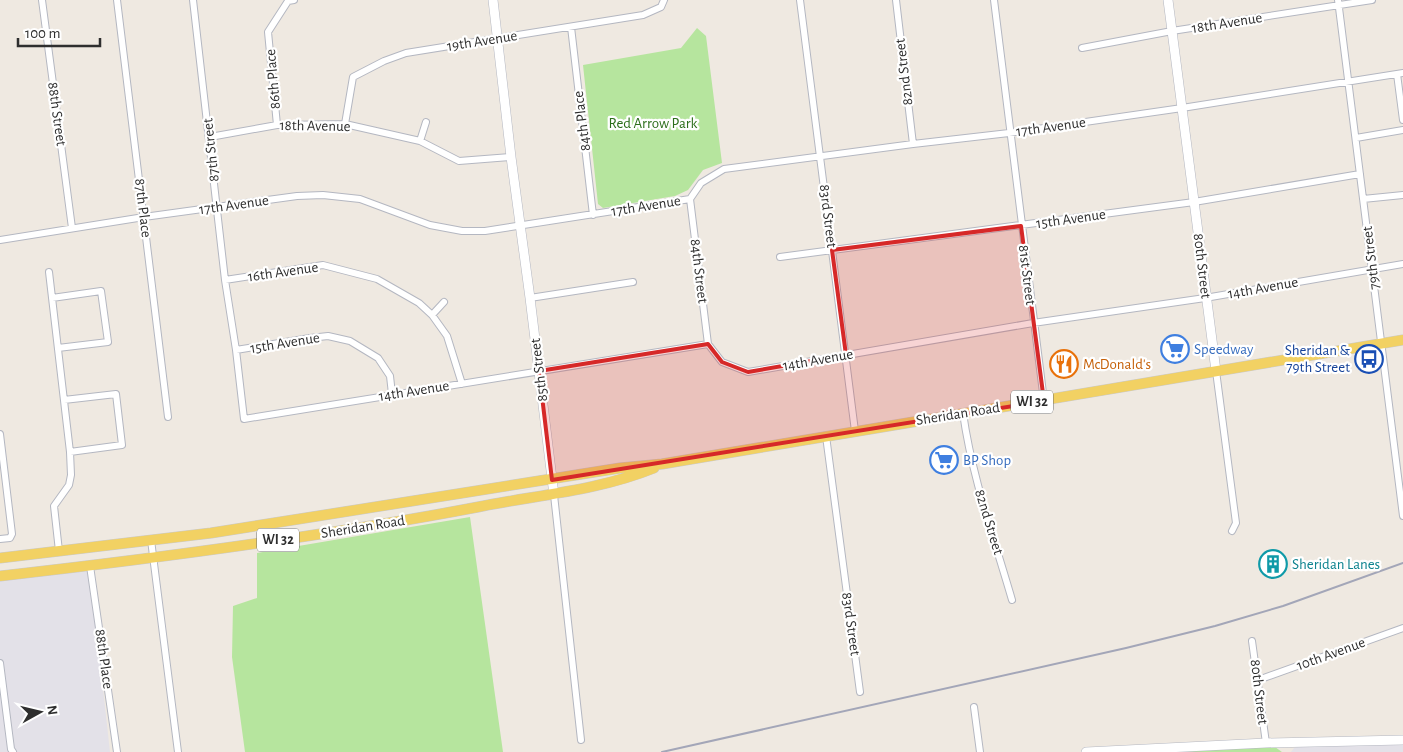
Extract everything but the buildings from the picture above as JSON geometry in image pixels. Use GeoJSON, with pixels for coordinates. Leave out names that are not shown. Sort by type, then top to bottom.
{"type":"FeatureCollection","features":[{"type":"Feature","properties":{"kind":"main road","name":"Sheridan Road"},"geometry":{"type":"LineString","coordinates":[[0,558],[211,533],[620,468],[662,464],[1403,340]]}},
{"type":"Feature","properties":{"kind":"main road","name":"Sheridan Road"},"geometry":{"type":"LineString","coordinates":[[0,576],[212,551],[554,495],[634,476],[662,464]]}},
{"type":"Feature","properties":{"kind":"street","name":"88th Street"},"geometry":{"type":"LineString","coordinates":[[42,0],[72,228]]}},
{"type":"Feature","properties":{"kind":"street","name":"87th Place"},"geometry":{"type":"LineString","coordinates":[[117,0],[168,417]]}},
{"type":"Feature","properties":{"kind":"street","name":"87th Street"},"geometry":{"type":"LineString","coordinates":[[193,0],[225,280],[244,419]]}},
{"type":"Feature","properties":{"kind":"street","name":"86th Place"},"geometry":{"type":"LineString","coordinates":[[277,125],[268,32],[288,1],[294,0]]}},
{"type":"Feature","properties":{"kind":"street","name":"85th Street"},"geometry":{"type":"LineString","coordinates":[[493,0],[554,495],[581,740]]}},
{"type":"Feature","properties":{"kind":"street","name":"83rd Street"},"geometry":{"type":"LineString","coordinates":[[800,0],[855,431]]}},
{"type":"Feature","properties":{"kind":"street","name":"82nd Street"},"geometry":{"type":"LineString","coordinates":[[896,0],[913,144]]}},
{"type":"Feature","properties":{"kind":"street","name":"81st Street"},"geometry":{"type":"LineString","coordinates":[[994,0],[1009,133],[1044,401]]}},
{"type":"Feature","properties":{"kind":"street","name":"80th Street"},"geometry":{"type":"LineString","coordinates":[[1168,0],[1205,298],[1236,523],[1232,531]]}},
{"type":"Feature","properties":{"kind":"street","name":"18th Avenue"},"geometry":{"type":"LineString","coordinates":[[1082,48],[1339,3],[1372,0]]}},
{"type":"Feature","properties":{"kind":"street","name":"19th Avenue"},"geometry":{"type":"LineString","coordinates":[[344,124],[353,77],[384,61],[406,53],[643,15],[662,3]]}},
{"type":"Feature","properties":{"kind":"street","name":"79th Street"},"geometry":{"type":"LineString","coordinates":[[1339,3],[1403,516]]}},
{"type":"Feature","properties":{"kind":"street","name":"84th Place"},"geometry":{"type":"LineString","coordinates":[[571,27],[593,215]]}},
{"type":"Feature","properties":{"kind":"street","name":"17th Avenue"},"geometry":{"type":"LineString","coordinates":[[0,240],[144,217],[297,196],[323,195],[360,200],[430,224],[462,231],[485,231],[690,199],[701,183],[724,169],[1009,133],[1400,74]]}},
{"type":"Feature","properties":{"kind":"street"},"geometry":{"type":"LineString","coordinates":[[1400,74],[1403,120]]}},
{"type":"Feature","properties":{"kind":"street"},"geometry":{"type":"LineString","coordinates":[[420,141],[426,122]]}},
{"type":"Feature","properties":{"kind":"street","name":"18th Avenue"},"geometry":{"type":"LineString","coordinates":[[210,137],[277,125],[344,124],[420,141],[459,161],[511,157]]}},
{"type":"Feature","properties":{"kind":"street"},"geometry":{"type":"LineString","coordinates":[[1356,138],[1403,130]]}},
{"type":"Feature","properties":{"kind":"street","name":"15th Avenue"},"geometry":{"type":"LineString","coordinates":[[780,257],[1194,202],[1360,174]]}},
{"type":"Feature","properties":{"kind":"street"},"geometry":{"type":"LineString","coordinates":[[1363,199],[1403,195]]}},
{"type":"Feature","properties":{"kind":"street","name":"84th Street"},"geometry":{"type":"LineString","coordinates":[[690,199],[708,344]]}},
{"type":"Feature","properties":{"kind":"street","name":"14th Avenue"},"geometry":{"type":"LineString","coordinates":[[244,419],[708,344],[722,362],[748,372],[1403,264]]}},
{"type":"Feature","properties":{"kind":"street","name":"16th Avenue"},"geometry":{"type":"LineString","coordinates":[[225,280],[323,265],[377,279],[419,303],[432,315],[447,336],[462,384]]}},
{"type":"Feature","properties":{"kind":"street"},"geometry":{"type":"LineString","coordinates":[[49,272],[71,475],[69,485],[54,506],[59,551]]}},
{"type":"Feature","properties":{"kind":"street"},"geometry":{"type":"LineString","coordinates":[[530,298],[633,282]]}},
{"type":"Feature","properties":{"kind":"street"},"geometry":{"type":"LineString","coordinates":[[52,298],[102,291],[108,342],[58,348]]}},
{"type":"Feature","properties":{"kind":"street"},"geometry":{"type":"LineString","coordinates":[[432,315],[444,302]]}},
{"type":"Feature","properties":{"kind":"street","name":"15th Avenue"},"geometry":{"type":"LineString","coordinates":[[236,350],[328,336],[350,342],[378,358],[390,376],[392,394]]}},
{"type":"Feature","properties":{"kind":"street"},"geometry":{"type":"LineString","coordinates":[[64,400],[116,394],[122,445],[70,452]]}},
{"type":"Feature","properties":{"kind":"street","name":"82nd Street"},"geometry":{"type":"LineString","coordinates":[[963,413],[968,446],[978,486],[1012,600]]}},
{"type":"Feature","properties":{"kind":"street"},"geometry":{"type":"LineString","coordinates":[[0,434],[3,482],[12,534],[10,538],[0,539]]}},
{"type":"Feature","properties":{"kind":"street","name":"83rd Street"},"geometry":{"type":"LineString","coordinates":[[826,436],[860,692]]}},
{"type":"Feature","properties":{"kind":"street"},"geometry":{"type":"LineString","coordinates":[[151,540],[178,752]]}},
{"type":"Feature","properties":{"kind":"street","name":"88th Place"},"geometry":{"type":"LineString","coordinates":[[90,566],[117,752]]}},
{"type":"Feature","properties":{"kind":"street","name":"10th Avenue"},"geometry":{"type":"LineString","coordinates":[[1258,680],[1403,628]]}},
{"type":"Feature","properties":{"kind":"street","name":"80th Street"},"geometry":{"type":"LineString","coordinates":[[1252,641],[1266,743]]}},
{"type":"Feature","properties":{"kind":"street"},"geometry":{"type":"LineString","coordinates":[[0,663],[11,750],[14,752]]}},
{"type":"Feature","properties":{"kind":"street"},"geometry":{"type":"LineString","coordinates":[[974,707],[980,752]]}},
{"type":"Feature","properties":{"kind":"street"},"geometry":{"type":"LineString","coordinates":[[1086,752],[1266,743],[1403,740]]}},
{"type":"Feature","properties":{"kind":"highlighted area"},"geometry":{"type":"Polygon","coordinates":[[[1021,226],[1044,401],[552,480],[539,371],[708,344],[722,362],[748,372],[846,355],[832,250],[1021,226]]]}},
{"type":"Feature","properties":{"kind":"shaded area"},"geometry":{"type":"Polygon","coordinates":[[[88,570],[94,607],[110,752],[0,752],[0,580],[88,570]]]}},
{"type":"Feature","properties":{"kind":"shaded area"},"geometry":{"type":"Polygon","coordinates":[[[1403,744],[1403,752],[1291,752],[1297,747],[1403,744]]]}},
{"type":"Feature","properties":{"kind":"green space","name":"Red Arrow Park"},"geometry":{"type":"Polygon","coordinates":[[[697,28],[706,36],[722,163],[703,170],[688,190],[675,196],[603,208],[598,204],[583,65],[681,48],[697,28]]]}},
{"type":"Feature","properties":{"kind":"green space"},"geometry":{"type":"Polygon","coordinates":[[[470,517],[503,752],[245,752],[232,657],[233,606],[257,598],[257,553],[470,517]]]}},
{"type":"Feature","properties":{"kind":"green space"},"geometry":{"type":"Polygon","coordinates":[[[1275,747],[1282,752],[1132,752],[1184,749],[1275,747]]]}},
{"type":"Feature","properties":{"kind":"railway"},"geometry":{"type":"LineString","coordinates":[[662,752],[1126,648],[1215,626],[1283,606],[1403,563]]}},
{"type":"Feature","properties":{"kind":"place","name":"Speedway"},"geometry":{"type":"Point","coordinates":[1175,349]}},
{"type":"Feature","properties":{"kind":"place","name":"Sheridan & 79th Street"},"geometry":{"type":"Point","coordinates":[1369,359]}},
{"type":"Feature","properties":{"kind":"place","name":"McDonald's"},"geometry":{"type":"Point","coordinates":[1064,364]}},
{"type":"Feature","properties":{"kind":"place","name":"BP Shop"},"geometry":{"type":"Point","coordinates":[944,460]}},
{"type":"Feature","properties":{"kind":"place","name":"Sheridan Lanes"},"geometry":{"type":"Point","coordinates":[1273,564]}}]}
